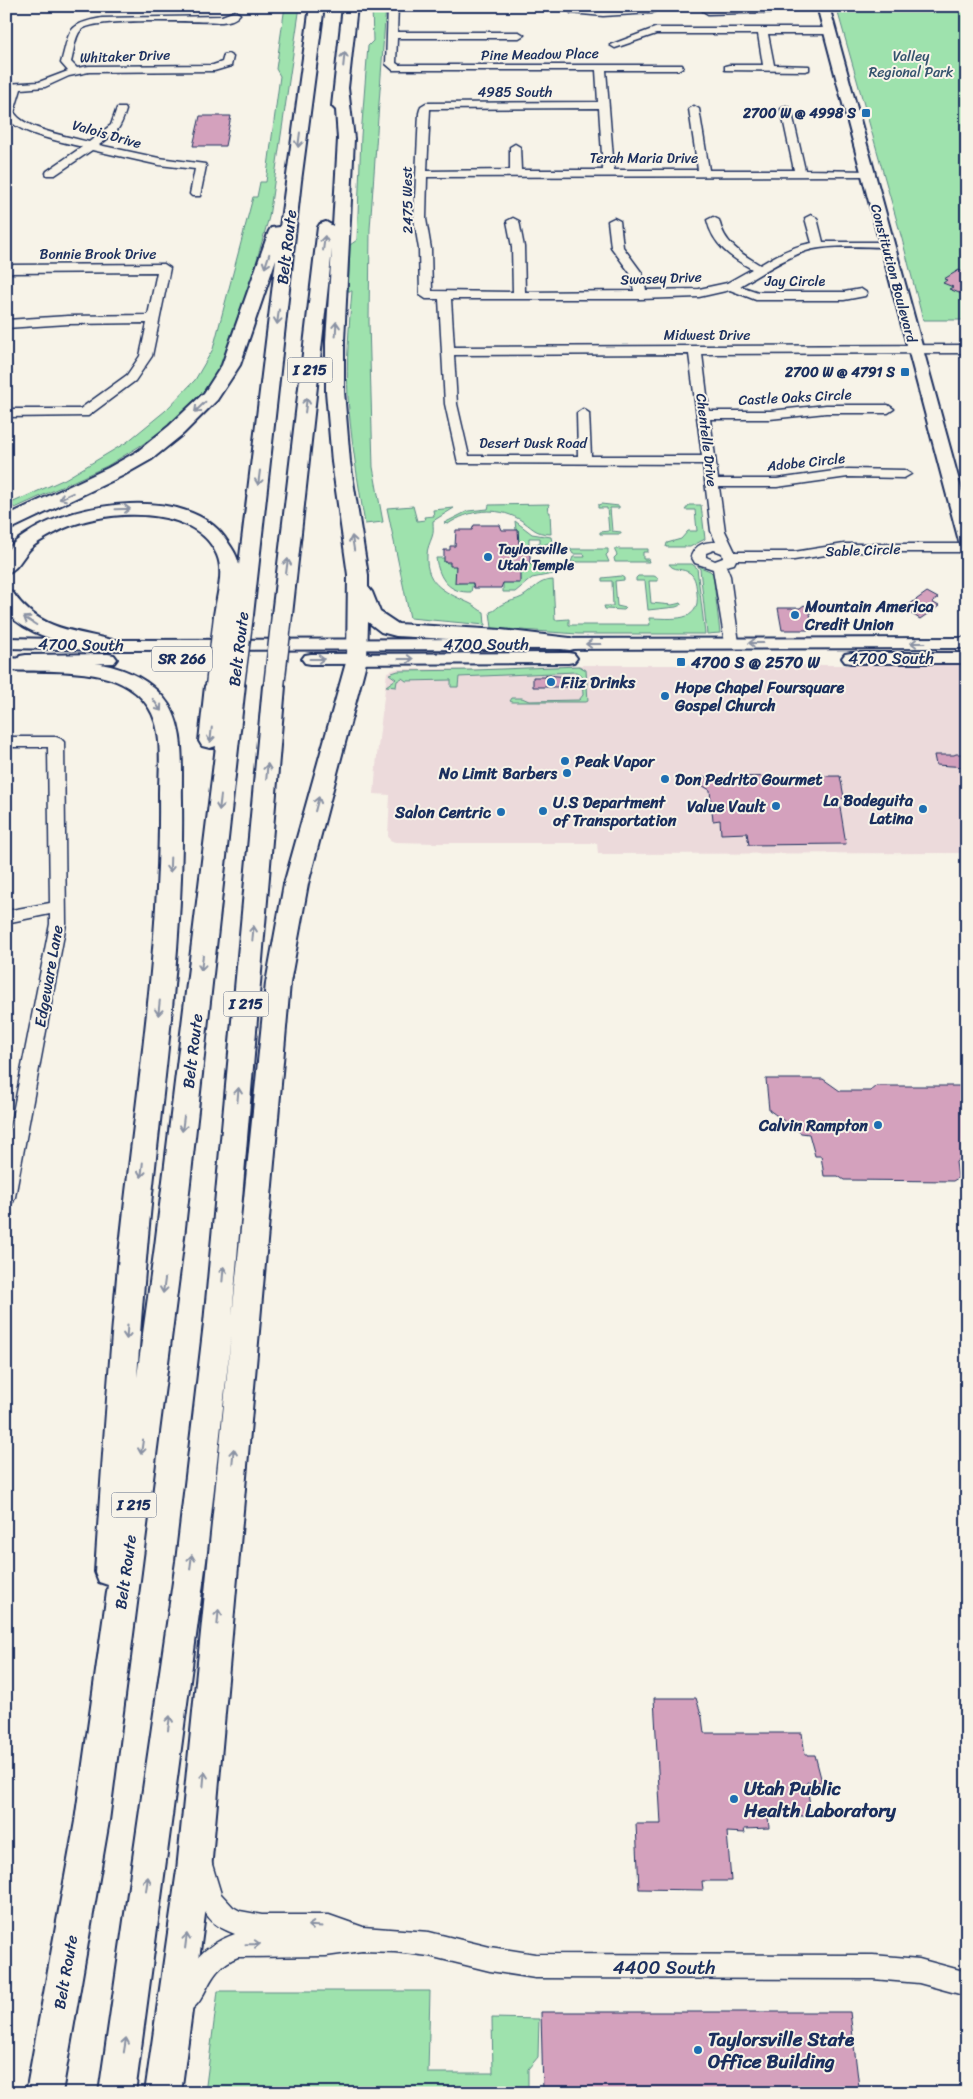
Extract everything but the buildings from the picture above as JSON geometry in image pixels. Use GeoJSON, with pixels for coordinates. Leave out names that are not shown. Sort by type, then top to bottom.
{"type":"FeatureCollection","features":[{"type":"Feature","properties":{"kind":"highway","name":"Belt Route"},"geometry":{"type":"LineString","coordinates":[[44,2093],[92,1821],[169,1246],[207,914],[202,875],[201,834],[225,686],[233,615],[317,6]]}},
{"type":"Feature","properties":{"kind":"highway","name":"I 215"},"geometry":{"type":"LineString","coordinates":[[117,2093],[190,1570],[218,1323],[274,686],[350,6]]}},
{"type":"Feature","properties":{"kind":"highway"},"geometry":{"type":"LineString","coordinates":[[341,88],[346,139],[335,334],[336,406],[341,462],[358,575],[370,614],[379,624],[404,632],[501,636],[570,644]]}},
{"type":"Feature","properties":{"kind":"highway"},"geometry":{"type":"LineString","coordinates":[[6,524],[115,472],[145,455],[176,430],[211,396],[231,366],[293,181]]}},
{"type":"Feature","properties":{"kind":"highway"},"geometry":{"type":"LineString","coordinates":[[6,566],[16,551],[31,537],[51,526],[74,517],[117,509],[144,509],[169,513],[203,527],[213,535],[225,550],[229,565],[233,615]]}},
{"type":"Feature","properties":{"kind":"highway"},"geometry":{"type":"LineString","coordinates":[[162,2093],[172,2038],[197,1842],[278,983],[300,868],[358,652],[358,575]]}},
{"type":"Feature","properties":{"kind":"highway"},"geometry":{"type":"LineString","coordinates":[[6,597],[18,613],[42,628],[67,636],[109,645]]}},
{"type":"Feature","properties":{"kind":"highway"},"geometry":{"type":"LineString","coordinates":[[6,664],[92,669],[119,676],[137,685],[158,705],[164,716],[168,735],[171,795],[170,869],[164,960],[133,1255],[92,1821]]}},
{"type":"Feature","properties":{"kind":"main road","name":"Constitution Boulevard"},"geometry":{"type":"LineString","coordinates":[[823,6],[967,540]]}},
{"type":"Feature","properties":{"kind":"main road","name":"4700 South"},"geometry":{"type":"LineString","coordinates":[[6,643],[358,652],[967,658]]}},
{"type":"Feature","properties":{"kind":"main road","name":"4700 South"},"geometry":{"type":"LineString","coordinates":[[6,660],[358,652],[570,644],[967,643]]}},
{"type":"Feature","properties":{"kind":"street"},"geometry":{"type":"LineString","coordinates":[[161,20],[165,6]]}},
{"type":"Feature","properties":{"kind":"street"},"geometry":{"type":"LineString","coordinates":[[393,6],[392,35],[519,35]]}},
{"type":"Feature","properties":{"kind":"street"},"geometry":{"type":"LineString","coordinates":[[579,6],[574,11],[582,13],[616,13],[652,8],[655,31]]}},
{"type":"Feature","properties":{"kind":"street"},"geometry":{"type":"LineString","coordinates":[[600,6],[623,7],[632,10]]}},
{"type":"Feature","properties":{"kind":"street"},"geometry":{"type":"LineString","coordinates":[[708,10],[748,8],[781,10]]}},
{"type":"Feature","properties":{"kind":"street"},"geometry":{"type":"LineString","coordinates":[[75,72],[66,63],[76,30],[82,23],[103,20],[222,19],[230,18],[234,14]]}},
{"type":"Feature","properties":{"kind":"street"},"geometry":{"type":"LineString","coordinates":[[615,45],[655,31],[829,31]]}},
{"type":"Feature","properties":{"kind":"street"},"geometry":{"type":"LineString","coordinates":[[762,31],[769,68]]}},
{"type":"Feature","properties":{"kind":"street","name":"Pine Meadow Place"},"geometry":{"type":"LineString","coordinates":[[392,35],[391,64],[402,69],[678,67]]}},
{"type":"Feature","properties":{"kind":"street"},"geometry":{"type":"LineString","coordinates":[[129,68],[132,57]]}},
{"type":"Feature","properties":{"kind":"street","name":"Whitaker Drive"},"geometry":{"type":"LineString","coordinates":[[11,87],[41,85],[75,72],[96,69],[218,67],[227,64],[228,57]]}},
{"type":"Feature","properties":{"kind":"street"},"geometry":{"type":"LineString","coordinates":[[601,67],[609,173]]}},
{"type":"Feature","properties":{"kind":"street"},"geometry":{"type":"LineString","coordinates":[[729,68],[805,68]]}},
{"type":"Feature","properties":{"kind":"street","name":"Valois Drive"},"geometry":{"type":"LineString","coordinates":[[11,87],[9,112],[14,120],[34,130],[150,161],[201,166],[196,194]]}},
{"type":"Feature","properties":{"kind":"street","name":"4985 South"},"geometry":{"type":"LineString","coordinates":[[426,106],[604,105]]}},
{"type":"Feature","properties":{"kind":"street","name":"2475 West"},"geometry":{"type":"LineString","coordinates":[[426,106],[424,113],[420,219],[425,249],[426,295]]}},
{"type":"Feature","properties":{"kind":"street"},"geometry":{"type":"LineString","coordinates":[[694,109],[704,173]]}},
{"type":"Feature","properties":{"kind":"street"},"geometry":{"type":"LineString","coordinates":[[786,109],[800,173]]}},
{"type":"Feature","properties":{"kind":"street"},"geometry":{"type":"LineString","coordinates":[[50,173],[92,146],[116,126],[121,110]]}},
{"type":"Feature","properties":{"kind":"street"},"geometry":{"type":"LineString","coordinates":[[516,147],[516,174]]}},
{"type":"Feature","properties":{"kind":"street","name":"Terah Maria Drive"},"geometry":{"type":"LineString","coordinates":[[421,174],[867,173]]}},
{"type":"Feature","properties":{"kind":"street"},"geometry":{"type":"LineString","coordinates":[[811,218],[818,246]]}},
{"type":"Feature","properties":{"kind":"street"},"geometry":{"type":"LineString","coordinates":[[713,220],[715,233],[723,244],[761,270]]}},
{"type":"Feature","properties":{"kind":"street"},"geometry":{"type":"LineString","coordinates":[[513,221],[518,247],[519,296]]}},
{"type":"Feature","properties":{"kind":"street"},"geometry":{"type":"LineString","coordinates":[[614,221],[617,246],[636,273],[641,295]]}},
{"type":"Feature","properties":{"kind":"street","name":"Swasey Drive"},"geometry":{"type":"LineString","coordinates":[[426,295],[519,296],[699,293],[732,286],[793,252],[818,246],[887,244]]}},
{"type":"Feature","properties":{"kind":"street","name":"Bonnie Brook Drive"},"geometry":{"type":"LineString","coordinates":[[6,269],[164,268],[146,356],[140,368],[121,387],[83,412],[6,412]]}},
{"type":"Feature","properties":{"kind":"street","name":"Jay Circle"},"geometry":{"type":"LineString","coordinates":[[732,286],[756,296],[844,296],[861,293]]}},
{"type":"Feature","properties":{"kind":"street","name":"Desert Dusk Road"},"geometry":{"type":"LineString","coordinates":[[445,296],[452,416],[463,460],[709,460]]}},
{"type":"Feature","properties":{"kind":"street"},"geometry":{"type":"LineString","coordinates":[[6,324],[154,318]]}},
{"type":"Feature","properties":{"kind":"street","name":"Midwest Drive"},"geometry":{"type":"LineString","coordinates":[[448,351],[967,349]]}},
{"type":"Feature","properties":{"kind":"street","name":"Chentelle Drive"},"geometry":{"type":"LineString","coordinates":[[695,350],[718,531],[729,553]]}},
{"type":"Feature","properties":{"kind":"street","name":"Castle Oaks Circle"},"geometry":{"type":"LineString","coordinates":[[704,415],[782,415],[826,409],[888,409]]}},
{"type":"Feature","properties":{"kind":"street"},"geometry":{"type":"LineString","coordinates":[[583,413],[585,460]]}},
{"type":"Feature","properties":{"kind":"street","name":"Adobe Circle"},"geometry":{"type":"LineString","coordinates":[[712,483],[777,483],[848,473],[904,474]]}},
{"type":"Feature","properties":{"kind":"street"},"geometry":{"type":"LineString","coordinates":[[705,547],[719,547],[729,553],[726,562],[719,565],[707,564],[699,558],[700,551],[705,547],[712,542],[718,531]]}},
{"type":"Feature","properties":{"kind":"street","name":"Sable Circle"},"geometry":{"type":"LineString","coordinates":[[729,553],[794,556],[844,548],[967,548]]}},
{"type":"Feature","properties":{"kind":"street"},"geometry":{"type":"LineString","coordinates":[[719,565],[723,576],[732,643]]}},
{"type":"Feature","properties":{"kind":"street","name":"Edgeware Lane"},"geometry":{"type":"LineString","coordinates":[[6,742],[56,742],[58,907],[56,938],[6,1197]]}},
{"type":"Feature","properties":{"kind":"street"},"geometry":{"type":"LineString","coordinates":[[6,916],[58,907]]}},
{"type":"Feature","properties":{"kind":"street","name":"4400 South"},"geometry":{"type":"LineString","coordinates":[[197,1842],[210,1897],[215,1906],[230,1919],[247,1925],[318,1926],[331,1928],[362,1939]]}},
{"type":"Feature","properties":{"kind":"street","name":"4400 South"},"geometry":{"type":"LineString","coordinates":[[172,2038],[201,1969],[209,1960],[223,1950],[238,1945],[326,1944],[362,1939],[395,1940],[429,1944],[490,1959],[535,1966],[873,1967],[919,1971],[967,1984]]}},
{"type":"Feature","properties":{"kind":"shaded area"},"geometry":{"type":"Polygon","coordinates":[[[568,665],[967,665],[967,853],[598,854],[597,843],[437,843],[395,842],[390,840],[388,836],[390,795],[374,794],[387,672],[396,669],[482,669],[568,665]]]}},
{"type":"Feature","properties":{"kind":"green space"},"geometry":{"type":"Polygon","coordinates":[[[285,6],[300,6],[269,217],[232,348],[217,376],[185,413],[143,444],[107,466],[15,508],[9,504],[65,479],[127,442],[165,411],[195,380],[213,349],[253,197],[257,197],[260,182],[266,182],[280,76],[276,69],[285,6]]]}},
{"type":"Feature","properties":{"kind":"green space"},"geometry":{"type":"Polygon","coordinates":[[[372,6],[386,6],[370,229],[369,322],[373,467],[383,522],[365,524],[353,445],[347,385],[352,291],[348,291],[350,245],[357,240],[361,136],[368,46],[373,41],[372,6]]]}},
{"type":"Feature","properties":{"kind":"green space","name":"Valley Regional Park"},"geometry":{"type":"Polygon","coordinates":[[[836,6],[967,6],[967,320],[923,320],[836,6]]]}},
{"type":"Feature","properties":{"kind":"green space"},"geometry":{"type":"Polygon","coordinates":[[[549,504],[548,512],[550,512],[551,534],[537,531],[510,515],[492,511],[465,515],[448,524],[444,523],[468,511],[488,509],[489,505],[549,504]]]}},
{"type":"Feature","properties":{"kind":"green space"},"geometry":{"type":"Polygon","coordinates":[[[598,505],[619,506],[619,508],[610,508],[612,531],[621,532],[621,534],[600,534],[600,532],[609,531],[607,508],[598,508],[598,505]]]}},
{"type":"Feature","properties":{"kind":"green space"},"geometry":{"type":"Polygon","coordinates":[[[689,505],[701,505],[705,539],[690,547],[666,547],[667,543],[681,539],[688,531],[697,531],[695,510],[685,510],[689,505]]]}},
{"type":"Feature","properties":{"kind":"green space"},"geometry":{"type":"Polygon","coordinates":[[[413,506],[417,521],[425,520],[424,517],[434,516],[433,510],[454,508],[433,521],[433,533],[427,552],[427,566],[434,582],[440,587],[484,612],[485,625],[410,618],[387,508],[413,506]]]}},
{"type":"Feature","properties":{"kind":"green space"},"geometry":{"type":"Polygon","coordinates":[[[515,521],[532,534],[551,537],[552,542],[543,545],[533,552],[533,544],[540,544],[540,538],[529,538],[529,547],[522,547],[523,544],[518,544],[518,530],[516,530],[515,521]]]}},
{"type":"Feature","properties":{"kind":"green space"},"geometry":{"type":"Polygon","coordinates":[[[570,549],[608,549],[606,555],[609,562],[571,562],[573,557],[585,557],[584,554],[573,554],[570,549]]]}},
{"type":"Feature","properties":{"kind":"green space"},"geometry":{"type":"Polygon","coordinates":[[[614,549],[648,549],[648,552],[643,552],[643,559],[648,559],[649,562],[615,562],[614,558],[617,555],[614,549]]]}},
{"type":"Feature","properties":{"kind":"green space"},"geometry":{"type":"Polygon","coordinates":[[[436,558],[445,558],[444,562],[456,565],[456,583],[473,582],[471,592],[457,590],[446,583],[437,566],[436,558]]]}},
{"type":"Feature","properties":{"kind":"green space"},"geometry":{"type":"Polygon","coordinates":[[[530,560],[535,560],[542,566],[552,569],[553,574],[532,578],[515,592],[503,592],[503,582],[519,568],[524,568],[523,564],[530,565],[530,560]]]}},
{"type":"Feature","properties":{"kind":"green space"},"geometry":{"type":"Polygon","coordinates":[[[669,564],[692,564],[697,568],[705,634],[578,634],[492,628],[490,612],[501,605],[522,597],[548,580],[553,580],[555,620],[569,619],[569,625],[650,625],[649,618],[675,618],[690,615],[697,603],[697,593],[693,577],[690,573],[673,568],[669,564]]]}},
{"type":"Feature","properties":{"kind":"green space"},"geometry":{"type":"Polygon","coordinates":[[[698,566],[713,574],[720,633],[707,634],[700,569],[698,566]]]}},
{"type":"Feature","properties":{"kind":"green space"},"geometry":{"type":"Polygon","coordinates":[[[621,576],[624,580],[615,581],[617,606],[626,608],[624,610],[605,609],[604,606],[613,606],[612,581],[602,581],[602,578],[621,576]]]}},
{"type":"Feature","properties":{"kind":"green space"},"geometry":{"type":"Polygon","coordinates":[[[638,576],[654,576],[658,578],[658,581],[649,581],[651,603],[672,605],[681,603],[681,605],[648,610],[645,581],[636,581],[638,576]]]}},
{"type":"Feature","properties":{"kind":"green space"},"geometry":{"type":"Polygon","coordinates":[[[579,666],[586,670],[588,701],[586,702],[510,701],[512,698],[522,698],[529,701],[579,700],[583,695],[582,676],[576,672],[459,677],[458,687],[451,687],[451,680],[406,681],[402,678],[397,681],[396,687],[386,686],[396,679],[389,674],[398,671],[579,666]]]}},
{"type":"Feature","properties":{"kind":"green space"},"geometry":{"type":"Polygon","coordinates":[[[218,1991],[430,1991],[428,2073],[493,2073],[492,2018],[539,2019],[538,2057],[528,2069],[528,2093],[205,2093],[218,1991]]]}},
{"type":"Feature","properties":{"kind":"place","name":"2700 W @ 4998 S"},"geometry":{"type":"Point","coordinates":[866,113]}},
{"type":"Feature","properties":{"kind":"place","name":"2700 W @ 4791 S"},"geometry":{"type":"Point","coordinates":[905,372]}},
{"type":"Feature","properties":{"kind":"place","name":"Taylorsville Utah Temple"},"geometry":{"type":"Point","coordinates":[488,557]}},
{"type":"Feature","properties":{"kind":"place","name":"Mountain America Credit Union"},"geometry":{"type":"Point","coordinates":[795,615]}},
{"type":"Feature","properties":{"kind":"place","name":"4700 S @ 2570 W"},"geometry":{"type":"Point","coordinates":[681,662]}},
{"type":"Feature","properties":{"kind":"place","name":"Fiiz Drinks"},"geometry":{"type":"Point","coordinates":[551,682]}},
{"type":"Feature","properties":{"kind":"place","name":"Hope Chapel Foursquare Gospel Church"},"geometry":{"type":"Point","coordinates":[665,696]}},
{"type":"Feature","properties":{"kind":"place","name":"Peak Vapor"},"geometry":{"type":"Point","coordinates":[565,761]}},
{"type":"Feature","properties":{"kind":"place","name":"No Limit Barbers"},"geometry":{"type":"Point","coordinates":[567,773]}},
{"type":"Feature","properties":{"kind":"place","name":"Don Pedrito Gourmet"},"geometry":{"type":"Point","coordinates":[665,779]}},
{"type":"Feature","properties":{"kind":"place","name":"Value Vault"},"geometry":{"type":"Point","coordinates":[776,806]}},
{"type":"Feature","properties":{"kind":"place","name":"La Bodeguita Latina"},"geometry":{"type":"Point","coordinates":[923,809]}},
{"type":"Feature","properties":{"kind":"place","name":"U.S Department of Transportation"},"geometry":{"type":"Point","coordinates":[543,811]}},
{"type":"Feature","properties":{"kind":"place","name":"Salon Centric"},"geometry":{"type":"Point","coordinates":[501,812]}},
{"type":"Feature","properties":{"kind":"place","name":"Calvin Rampton"},"geometry":{"type":"Point","coordinates":[878,1125]}},
{"type":"Feature","properties":{"kind":"place","name":"Utah Public Health Laboratory"},"geometry":{"type":"Point","coordinates":[734,1799]}},
{"type":"Feature","properties":{"kind":"place","name":"Taylorsville State Office Building"},"geometry":{"type":"Point","coordinates":[698,2050]}}]}
